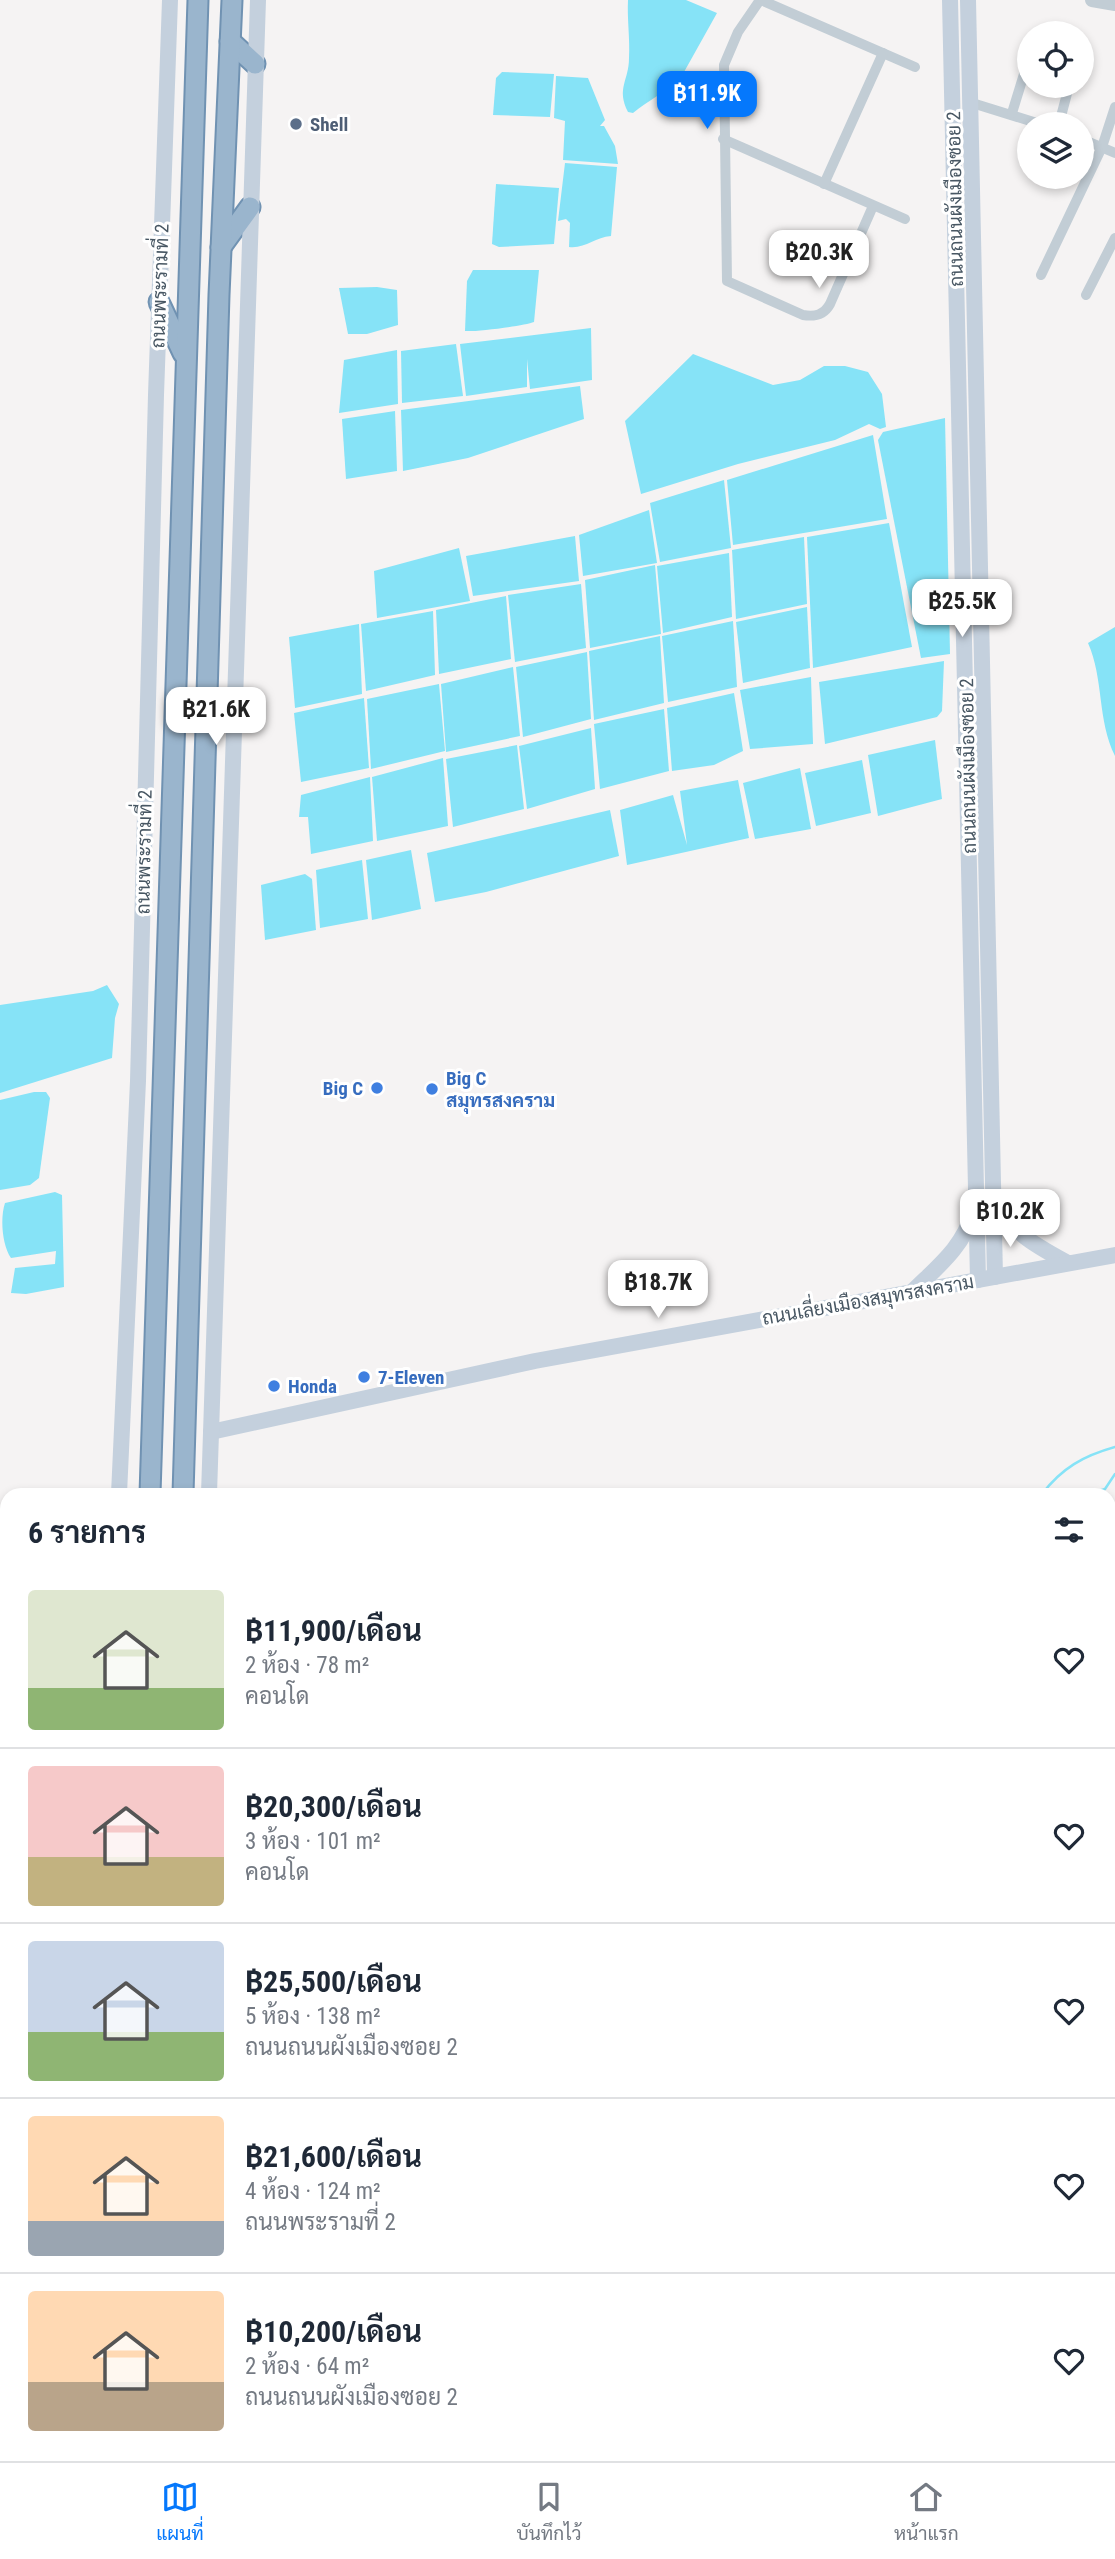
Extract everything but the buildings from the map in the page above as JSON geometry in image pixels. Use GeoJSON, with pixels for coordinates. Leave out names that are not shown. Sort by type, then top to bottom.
{"type":"FeatureCollection","features":[{"type":"Feature","properties":{"kind":"highway","name":"ถนนพระรามที่ 2"},"geometry":{"type":"LineString","coordinates":[[150,1488],[198,0]]}},
{"type":"Feature","properties":{"kind":"highway"},"geometry":{"type":"LineString","coordinates":[[183,1488],[221,247],[232,0]]}},
{"type":"Feature","properties":{"kind":"highway"},"geometry":{"type":"LineString","coordinates":[[230,41],[255,64]]}},
{"type":"Feature","properties":{"kind":"highway"},"geometry":{"type":"LineString","coordinates":[[221,247],[250,207]]}},
{"type":"Feature","properties":{"kind":"highway"},"geometry":{"type":"LineString","coordinates":[[159,302],[185,357]]}},
{"type":"Feature","properties":{"kind":"main road","name":"ถนนพระรามที่ 2"},"geometry":{"type":"LineString","coordinates":[[119,1488],[138,1081],[170,0]]}},
{"type":"Feature","properties":{"kind":"main road"},"geometry":{"type":"LineString","coordinates":[[209,1488],[258,0]]}},
{"type":"Feature","properties":{"kind":"main road","name":"ถนนถนนผังเมืองซอย 2"},"geometry":{"type":"LineString","coordinates":[[950,0],[964,93]]}},
{"type":"Feature","properties":{"kind":"main road","name":"ถนนถนนผังเมืองซอย 2"},"geometry":{"type":"LineString","coordinates":[[968,0],[964,93],[986,1278]]}},
{"type":"Feature","properties":{"kind":"main road"},"geometry":{"type":"LineString","coordinates":[[912,1292],[962,1241],[985,1198],[1016,1230],[1068,1264]]}},
{"type":"Feature","properties":{"kind":"main road","name":"ถนนเลี่ยงเมืองสมุทรสงคราม"},"geometry":{"type":"LineString","coordinates":[[211,1432],[535,1361],[1115,1255]]}},
{"type":"Feature","properties":{"kind":"street"},"geometry":{"type":"LineString","coordinates":[[873,206],[830,304],[822,313],[803,315],[727,281],[724,65],[738,32],[761,0],[915,67]]}},
{"type":"Feature","properties":{"kind":"street"},"geometry":{"type":"LineString","coordinates":[[1092,0],[1115,4]]}},
{"type":"Feature","properties":{"kind":"street"},"geometry":{"type":"LineString","coordinates":[[824,184],[883,53]]}},
{"type":"Feature","properties":{"kind":"street"},"geometry":{"type":"LineString","coordinates":[[964,93],[1017,115]]}},
{"type":"Feature","properties":{"kind":"street"},"geometry":{"type":"LineString","coordinates":[[1012,113],[1017,97]]}},
{"type":"Feature","properties":{"kind":"street"},"geometry":{"type":"LineString","coordinates":[[1041,275],[1102,147],[1115,107]]}},
{"type":"Feature","properties":{"kind":"street"},"geometry":{"type":"LineString","coordinates":[[723,139],[905,219]]}},
{"type":"Feature","properties":{"kind":"street"},"geometry":{"type":"LineString","coordinates":[[1094,144],[1115,153]]}},
{"type":"Feature","properties":{"kind":"street"},"geometry":{"type":"LineString","coordinates":[[1086,295],[1115,238]]}},
{"type":"Feature","properties":{"kind":"water"},"geometry":{"type":"Polygon","coordinates":[[[628,0],[686,0],[717,13],[679,81],[676,80],[633,113],[628,112],[623,97],[629,58],[628,0]]]}},
{"type":"Feature","properties":{"kind":"water"},"geometry":{"type":"Polygon","coordinates":[[[502,72],[554,74],[550,117],[493,115],[496,78],[502,72]]]}},
{"type":"Feature","properties":{"kind":"water"},"geometry":{"type":"Polygon","coordinates":[[[556,76],[588,78],[605,120],[600,126],[604,126],[615,146],[618,164],[563,160],[565,121],[554,118],[556,76]]]}},
{"type":"Feature","properties":{"kind":"water"},"geometry":{"type":"Polygon","coordinates":[[[565,163],[617,167],[611,236],[569,247],[570,223],[566,219],[558,221],[565,163]]]}},
{"type":"Feature","properties":{"kind":"water"},"geometry":{"type":"Polygon","coordinates":[[[496,184],[559,188],[554,244],[499,247],[492,244],[496,184]]]}},
{"type":"Feature","properties":{"kind":"water"},"geometry":{"type":"Polygon","coordinates":[[[473,270],[539,270],[534,322],[465,331],[467,281],[473,270]]]}},
{"type":"Feature","properties":{"kind":"water"},"geometry":{"type":"Polygon","coordinates":[[[377,287],[397,290],[398,325],[367,334],[348,334],[339,288],[377,287]]]}},
{"type":"Feature","properties":{"kind":"water"},"geometry":{"type":"Polygon","coordinates":[[[591,328],[592,380],[530,389],[527,359],[527,387],[466,396],[460,344],[591,328]]]}},
{"type":"Feature","properties":{"kind":"water"},"geometry":{"type":"Polygon","coordinates":[[[456,344],[463,396],[402,403],[401,351],[456,344]]]}},
{"type":"Feature","properties":{"kind":"water"},"geometry":{"type":"Polygon","coordinates":[[[397,350],[398,404],[339,413],[344,360],[397,350]]]}},
{"type":"Feature","properties":{"kind":"water"},"geometry":{"type":"Polygon","coordinates":[[[693,354],[773,385],[800,380],[824,366],[845,366],[868,372],[882,394],[886,427],[880,429],[869,424],[835,440],[738,464],[641,494],[625,421],[693,354]]]}},
{"type":"Feature","properties":{"kind":"water"},"geometry":{"type":"Polygon","coordinates":[[[580,386],[584,419],[468,458],[403,471],[401,410],[580,386]]]}},
{"type":"Feature","properties":{"kind":"water"},"geometry":{"type":"Polygon","coordinates":[[[395,411],[397,471],[346,479],[342,419],[395,411]]]}},
{"type":"Feature","properties":{"kind":"water"},"geometry":{"type":"Polygon","coordinates":[[[945,418],[950,654],[921,658],[878,440],[883,432],[945,418]]]}},
{"type":"Feature","properties":{"kind":"water"},"geometry":{"type":"Polygon","coordinates":[[[873,435],[887,519],[733,545],[727,480],[873,435]]]}},
{"type":"Feature","properties":{"kind":"water"},"geometry":{"type":"Polygon","coordinates":[[[724,480],[731,548],[660,562],[650,503],[724,480]]]}},
{"type":"Feature","properties":{"kind":"water"},"geometry":{"type":"Polygon","coordinates":[[[649,510],[657,563],[583,576],[579,535],[649,510]]]}},
{"type":"Feature","properties":{"kind":"water"},"geometry":{"type":"Polygon","coordinates":[[[889,523],[912,647],[813,668],[807,537],[889,523]]]}},
{"type":"Feature","properties":{"kind":"water"},"geometry":{"type":"Polygon","coordinates":[[[575,536],[579,581],[473,596],[466,556],[575,536]]]}},
{"type":"Feature","properties":{"kind":"water"},"geometry":{"type":"Polygon","coordinates":[[[804,537],[807,604],[736,619],[732,550],[804,537]]]}},
{"type":"Feature","properties":{"kind":"water"},"geometry":{"type":"Polygon","coordinates":[[[459,548],[470,601],[377,618],[374,571],[459,548]]]}},
{"type":"Feature","properties":{"kind":"water"},"geometry":{"type":"Polygon","coordinates":[[[729,553],[732,617],[663,633],[657,566],[729,553]]]}},
{"type":"Feature","properties":{"kind":"water"},"geometry":{"type":"Polygon","coordinates":[[[655,565],[661,634],[590,648],[585,580],[655,565]]]}},
{"type":"Feature","properties":{"kind":"water"},"geometry":{"type":"Polygon","coordinates":[[[581,584],[586,648],[515,662],[508,595],[581,584]]]}},
{"type":"Feature","properties":{"kind":"water"},"geometry":{"type":"Polygon","coordinates":[[[506,596],[511,659],[439,674],[436,610],[506,596]]]}},
{"type":"Feature","properties":{"kind":"water"},"geometry":{"type":"Polygon","coordinates":[[[807,607],[810,668],[743,683],[736,622],[807,607]]]}},
{"type":"Feature","properties":{"kind":"water"},"geometry":{"type":"Polygon","coordinates":[[[433,611],[435,675],[366,691],[361,624],[433,611]]]}},
{"type":"Feature","properties":{"kind":"water"},"geometry":{"type":"Polygon","coordinates":[[[733,621],[737,687],[668,702],[662,636],[733,621]]]}},
{"type":"Feature","properties":{"kind":"water"},"geometry":{"type":"Polygon","coordinates":[[[359,624],[362,694],[295,708],[289,637],[359,624]]]}},
{"type":"Feature","properties":{"kind":"water"},"geometry":{"type":"Polygon","coordinates":[[[1115,627],[1115,756],[1105,728],[1096,671],[1088,643],[1115,627]]]}},
{"type":"Feature","properties":{"kind":"water"},"geometry":{"type":"Polygon","coordinates":[[[660,636],[664,703],[594,720],[589,651],[660,636]]]}},
{"type":"Feature","properties":{"kind":"water"},"geometry":{"type":"Polygon","coordinates":[[[587,652],[591,719],[523,737],[516,667],[587,652]]]}},
{"type":"Feature","properties":{"kind":"water"},"geometry":{"type":"Polygon","coordinates":[[[944,661],[942,711],[937,717],[825,744],[819,682],[944,661]]]}},
{"type":"Feature","properties":{"kind":"water"},"geometry":{"type":"Polygon","coordinates":[[[513,667],[520,736],[446,752],[441,684],[513,667]]]}},
{"type":"Feature","properties":{"kind":"water"},"geometry":{"type":"Polygon","coordinates":[[[811,677],[813,744],[750,749],[740,690],[811,677]]]}},
{"type":"Feature","properties":{"kind":"water"},"geometry":{"type":"Polygon","coordinates":[[[439,684],[445,751],[371,769],[367,699],[439,684]]]}},
{"type":"Feature","properties":{"kind":"water"},"geometry":{"type":"Polygon","coordinates":[[[734,693],[743,751],[714,765],[672,771],[667,708],[734,693]]]}},
{"type":"Feature","properties":{"kind":"water"},"geometry":{"type":"Polygon","coordinates":[[[364,698],[369,768],[301,782],[294,713],[364,698]]]}},
{"type":"Feature","properties":{"kind":"water"},"geometry":{"type":"Polygon","coordinates":[[[664,709],[669,771],[600,789],[594,724],[664,709]]]}},
{"type":"Feature","properties":{"kind":"water"},"geometry":{"type":"Polygon","coordinates":[[[591,728],[595,789],[527,809],[519,746],[591,728]]]}},
{"type":"Feature","properties":{"kind":"water"},"geometry":{"type":"Polygon","coordinates":[[[935,740],[942,799],[878,816],[868,755],[935,740]]]}},
{"type":"Feature","properties":{"kind":"water"},"geometry":{"type":"Polygon","coordinates":[[[517,745],[524,809],[453,827],[446,759],[517,745]]]}},
{"type":"Feature","properties":{"kind":"water"},"geometry":{"type":"Polygon","coordinates":[[[443,758],[448,826],[377,841],[372,777],[443,758]]]}},
{"type":"Feature","properties":{"kind":"water"},"geometry":{"type":"Polygon","coordinates":[[[862,760],[871,813],[816,826],[805,773],[862,760]]]}},
{"type":"Feature","properties":{"kind":"water"},"geometry":{"type":"Polygon","coordinates":[[[800,768],[811,829],[755,839],[743,783],[800,768]]]}},
{"type":"Feature","properties":{"kind":"water"},"geometry":{"type":"Polygon","coordinates":[[[370,777],[373,841],[311,854],[308,817],[299,817],[301,795],[370,777]]]}},
{"type":"Feature","properties":{"kind":"water"},"geometry":{"type":"Polygon","coordinates":[[[738,780],[749,838],[627,865],[620,810],[673,795],[687,845],[680,791],[738,780]]]}},
{"type":"Feature","properties":{"kind":"water"},"geometry":{"type":"Polygon","coordinates":[[[610,810],[619,856],[486,892],[435,902],[427,853],[610,810]]]}},
{"type":"Feature","properties":{"kind":"water"},"geometry":{"type":"Polygon","coordinates":[[[411,850],[421,909],[372,920],[366,860],[411,850]]]}},
{"type":"Feature","properties":{"kind":"water"},"geometry":{"type":"Polygon","coordinates":[[[362,860],[368,919],[320,928],[316,870],[362,860]]]}},
{"type":"Feature","properties":{"kind":"water"},"geometry":{"type":"Polygon","coordinates":[[[305,874],[312,879],[316,930],[265,940],[261,885],[305,874]]]}},
{"type":"Feature","properties":{"kind":"water"},"geometry":{"type":"Polygon","coordinates":[[[107,985],[119,1004],[115,1018],[112,1058],[0,1093],[0,1005],[93,991],[107,985]]]}},
{"type":"Feature","properties":{"kind":"water"},"geometry":{"type":"Polygon","coordinates":[[[46,1092],[50,1098],[39,1178],[30,1185],[0,1190],[0,1100],[46,1092]]]}},
{"type":"Feature","properties":{"kind":"water"},"geometry":{"type":"Polygon","coordinates":[[[55,1192],[62,1195],[64,1287],[26,1294],[11,1293],[15,1268],[55,1264],[56,1251],[11,1258],[3,1231],[5,1203],[55,1192]]]}},
{"type":"Feature","properties":{"kind":"waterway"},"geometry":{"type":"LineString","coordinates":[[1047,1488],[1074,1464],[1115,1447]]}},
{"type":"Feature","properties":{"kind":"waterway"},"geometry":{"type":"LineString","coordinates":[[1106,1488],[1115,1474]]}},
{"type":"Feature","properties":{"kind":"place","name":"Shell"},"geometry":{"type":"Point","coordinates":[296,124]}},
{"type":"Feature","properties":{"kind":"place","name":"Big C"},"geometry":{"type":"Point","coordinates":[377,1088]}},
{"type":"Feature","properties":{"kind":"place","name":"Big C สมุทรสงคราม"},"geometry":{"type":"Point","coordinates":[432,1089]}},
{"type":"Feature","properties":{"kind":"place","name":"7-Eleven"},"geometry":{"type":"Point","coordinates":[364,1377]}},
{"type":"Feature","properties":{"kind":"place","name":"Honda"},"geometry":{"type":"Point","coordinates":[274,1386]}}]}
